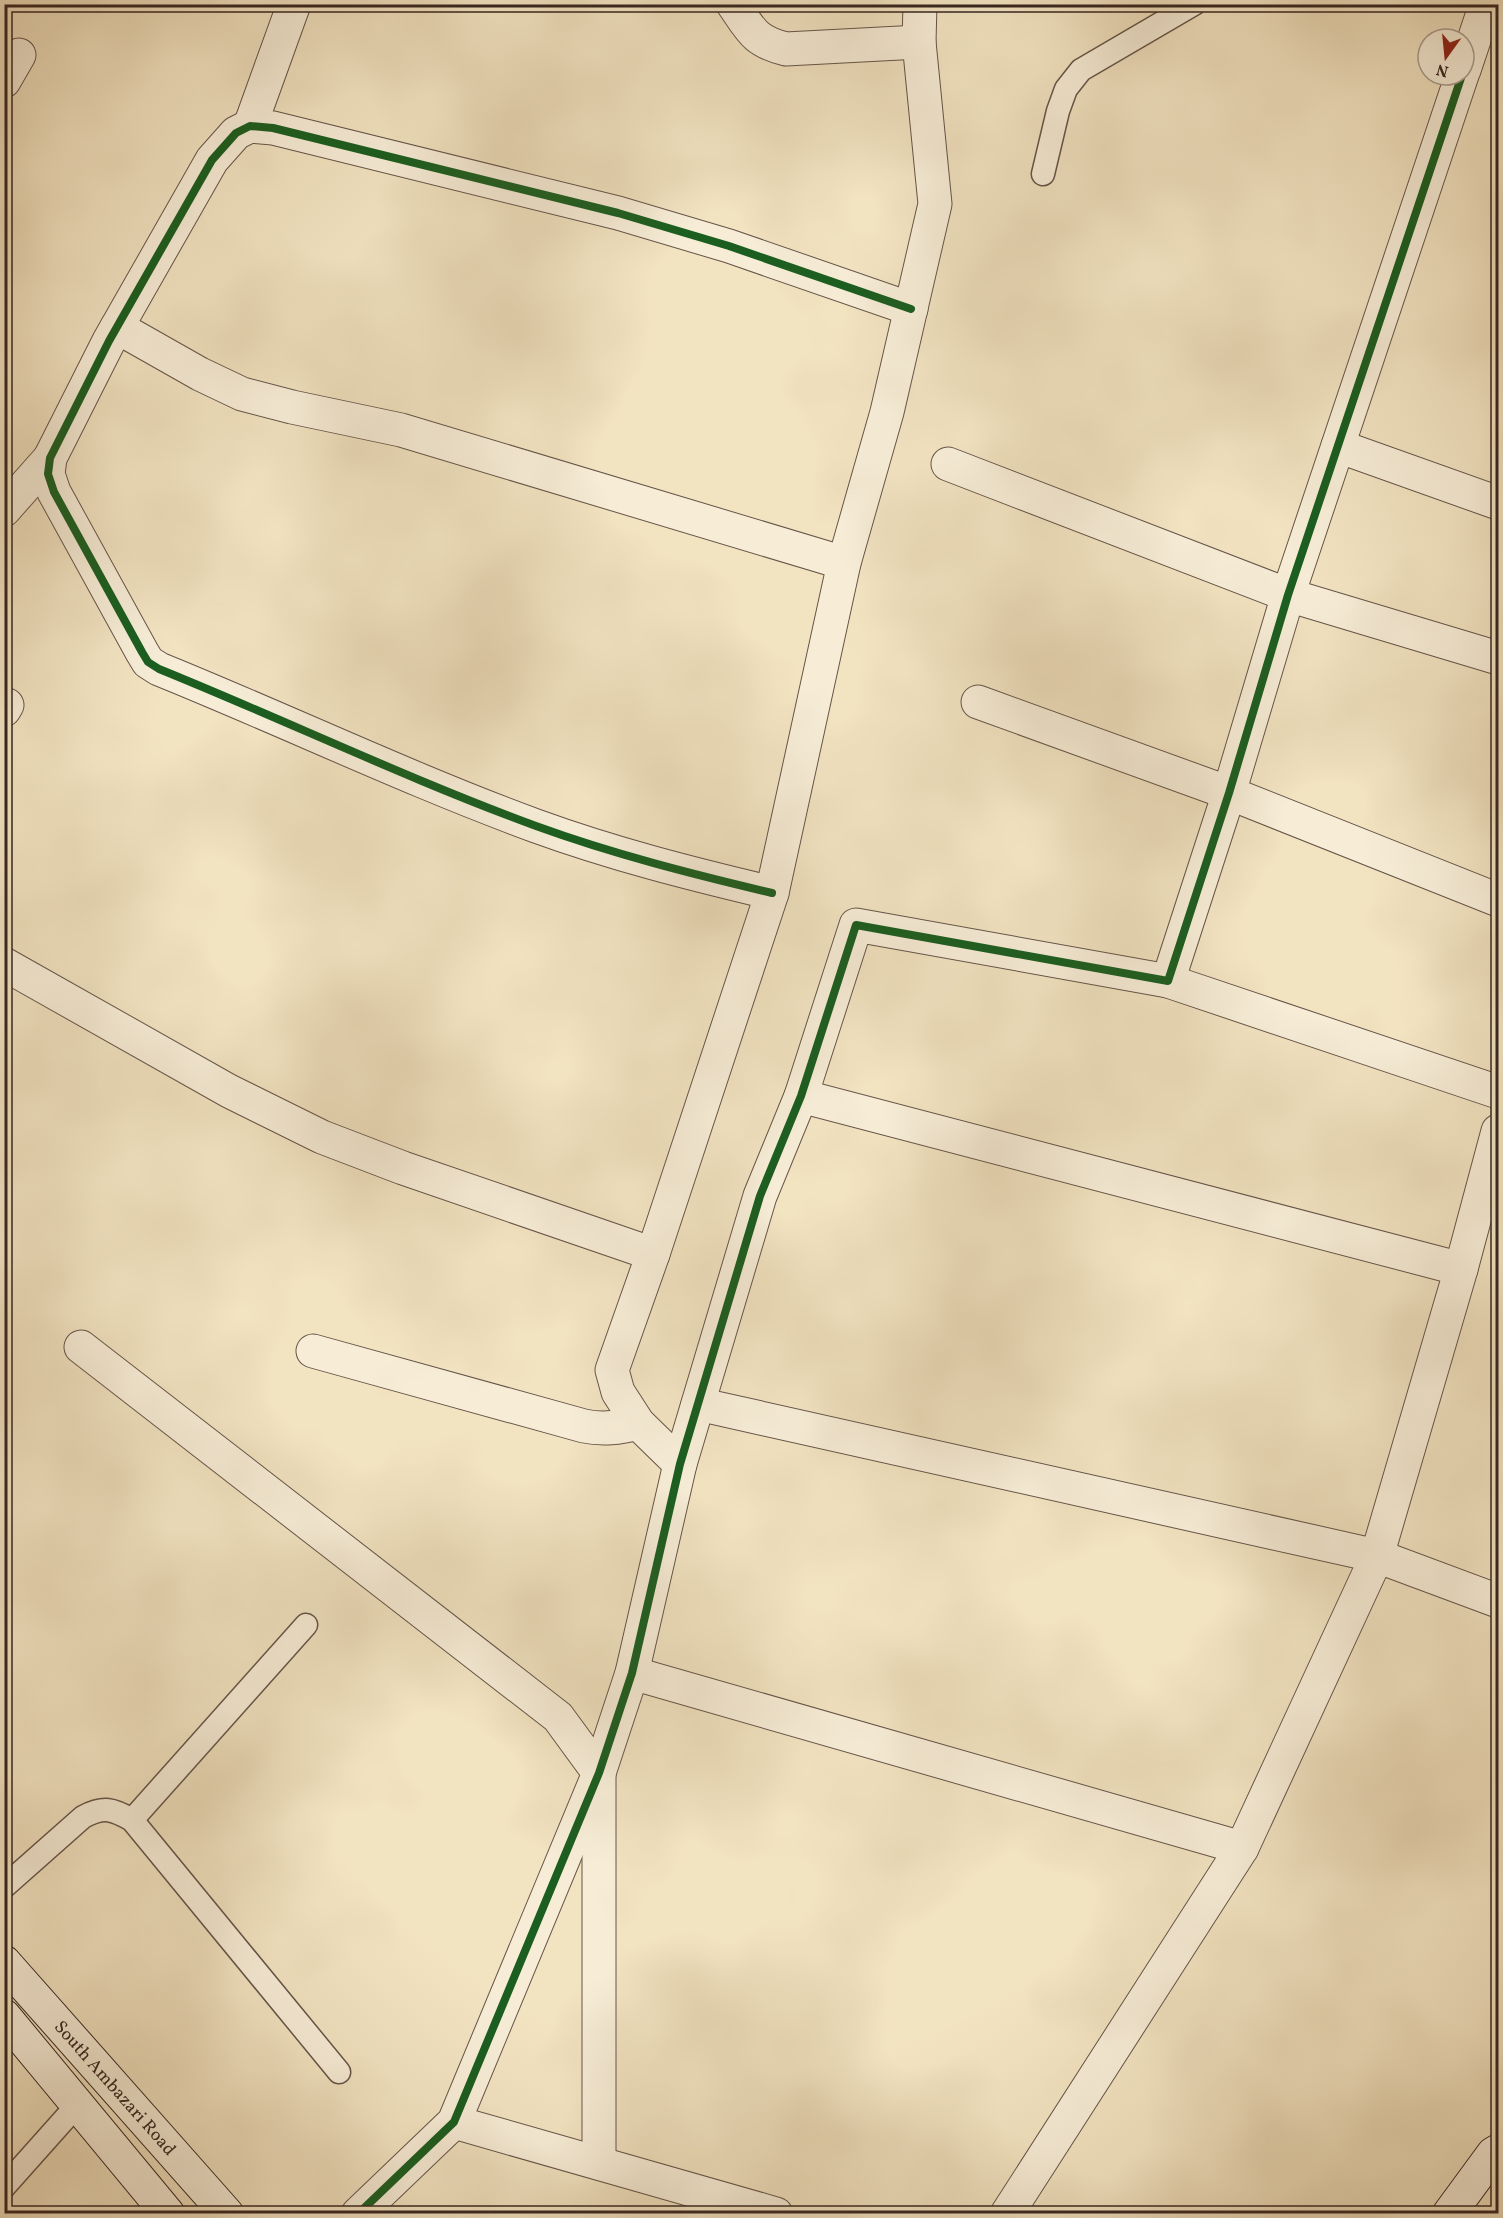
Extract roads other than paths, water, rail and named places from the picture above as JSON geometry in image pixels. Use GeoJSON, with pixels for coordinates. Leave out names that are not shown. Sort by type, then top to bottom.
{"type":"FeatureCollection","features":[{"type":"Feature","properties":{"kind":"street"},"geometry":{"type":"LineString","coordinates":[[250,126],[294,4]]}},
{"type":"Feature","properties":{"kind":"street"},"geometry":{"type":"LineString","coordinates":[[733,4],[755,34],[768,44],[786,49],[919,42]]}},
{"type":"Feature","properties":{"kind":"street"},"geometry":{"type":"LineString","coordinates":[[680,1464],[638,1423],[618,1392],[612,1370],[653,1254],[772,893],[844,563],[887,412],[935,204],[919,42],[920,4]]}},
{"type":"Feature","properties":{"kind":"street"},"geometry":{"type":"LineString","coordinates":[[1476,34],[1486,4]]}},
{"type":"Feature","properties":{"kind":"street"},"geometry":{"type":"LineString","coordinates":[[1168,981],[1229,793],[1288,595],[1458,87]]}},
{"type":"Feature","properties":{"kind":"street"},"geometry":{"type":"LineString","coordinates":[[4,510],[50,458],[117,327],[212,159],[236,133],[250,126],[273,128],[618,213],[729,246],[911,309]]}},
{"type":"Feature","properties":{"kind":"street"},"geometry":{"type":"LineString","coordinates":[[117,327],[200,374],[242,394],[401,430],[844,563]]}},
{"type":"Feature","properties":{"kind":"street"},"geometry":{"type":"LineString","coordinates":[[1338,446],[1498,503]]}},
{"type":"Feature","properties":{"kind":"street"},"geometry":{"type":"LineString","coordinates":[[50,458],[48,474],[54,492],[142,652],[148,662],[159,669],[433,785],[537,826],[682,872],[772,893]]}},
{"type":"Feature","properties":{"kind":"street"},"geometry":{"type":"LineString","coordinates":[[948,464],[1288,595],[1498,658]]}},
{"type":"Feature","properties":{"kind":"street"},"geometry":{"type":"LineString","coordinates":[[978,702],[1229,793],[1498,900]]}},
{"type":"Feature","properties":{"kind":"street"},"geometry":{"type":"LineString","coordinates":[[358,2214],[454,2122],[599,1773],[632,1673],[680,1464],[760,1196],[801,1096],[856,925],[1168,981],[1498,1092]]}},
{"type":"Feature","properties":{"kind":"street"},"geometry":{"type":"LineString","coordinates":[[4,964],[229,1091],[322,1137],[403,1168],[653,1254]]}},
{"type":"Feature","properties":{"kind":"street"},"geometry":{"type":"LineString","coordinates":[[801,1096],[1461,1269]]}},
{"type":"Feature","properties":{"kind":"street"},"geometry":{"type":"LineString","coordinates":[[1006,2214],[1242,1848],[1377,1556],[1461,1269],[1498,1131]]}},
{"type":"Feature","properties":{"kind":"street"},"geometry":{"type":"LineString","coordinates":[[81,1347],[558,1717],[599,1773],[599,2163]]}},
{"type":"Feature","properties":{"kind":"street"},"geometry":{"type":"LineString","coordinates":[[313,1351],[584,1426],[608,1428],[638,1423]]}},
{"type":"Feature","properties":{"kind":"street"},"geometry":{"type":"LineString","coordinates":[[698,1404],[1377,1556],[1498,1601]]}},
{"type":"Feature","properties":{"kind":"street"},"geometry":{"type":"LineString","coordinates":[[632,1673],[1242,1848]]}},
{"type":"Feature","properties":{"kind":"street","name":"South Ambazari Road"},"geometry":{"type":"LineString","coordinates":[[4,1962],[227,2214]]}},
{"type":"Feature","properties":{"kind":"street"},"geometry":{"type":"LineString","coordinates":[[4,2016],[168,2214]]}},
{"type":"Feature","properties":{"kind":"street"},"geometry":{"type":"LineString","coordinates":[[454,2122],[776,2214]]}},
{"type":"Feature","properties":{"kind":"street"},"geometry":{"type":"LineString","coordinates":[[1449,2214],[1497,2150]]}},
{"type":"Feature","properties":{"kind":"lane"},"geometry":{"type":"LineString","coordinates":[[1043,174],[1058,111],[1066,89],[1081,70],[1194,4]]}},
{"type":"Feature","properties":{"kind":"lane"},"geometry":{"type":"LineString","coordinates":[[132,1820],[306,1625]]}},
{"type":"Feature","properties":{"kind":"lane"},"geometry":{"type":"LineString","coordinates":[[4,1887],[83,1817],[97,1810],[116,1811],[132,1820],[339,2072]]}},
{"type":"Feature","properties":{"kind":"lane"},"geometry":{"type":"LineString","coordinates":[[4,2187],[78,2104]]}}]}
